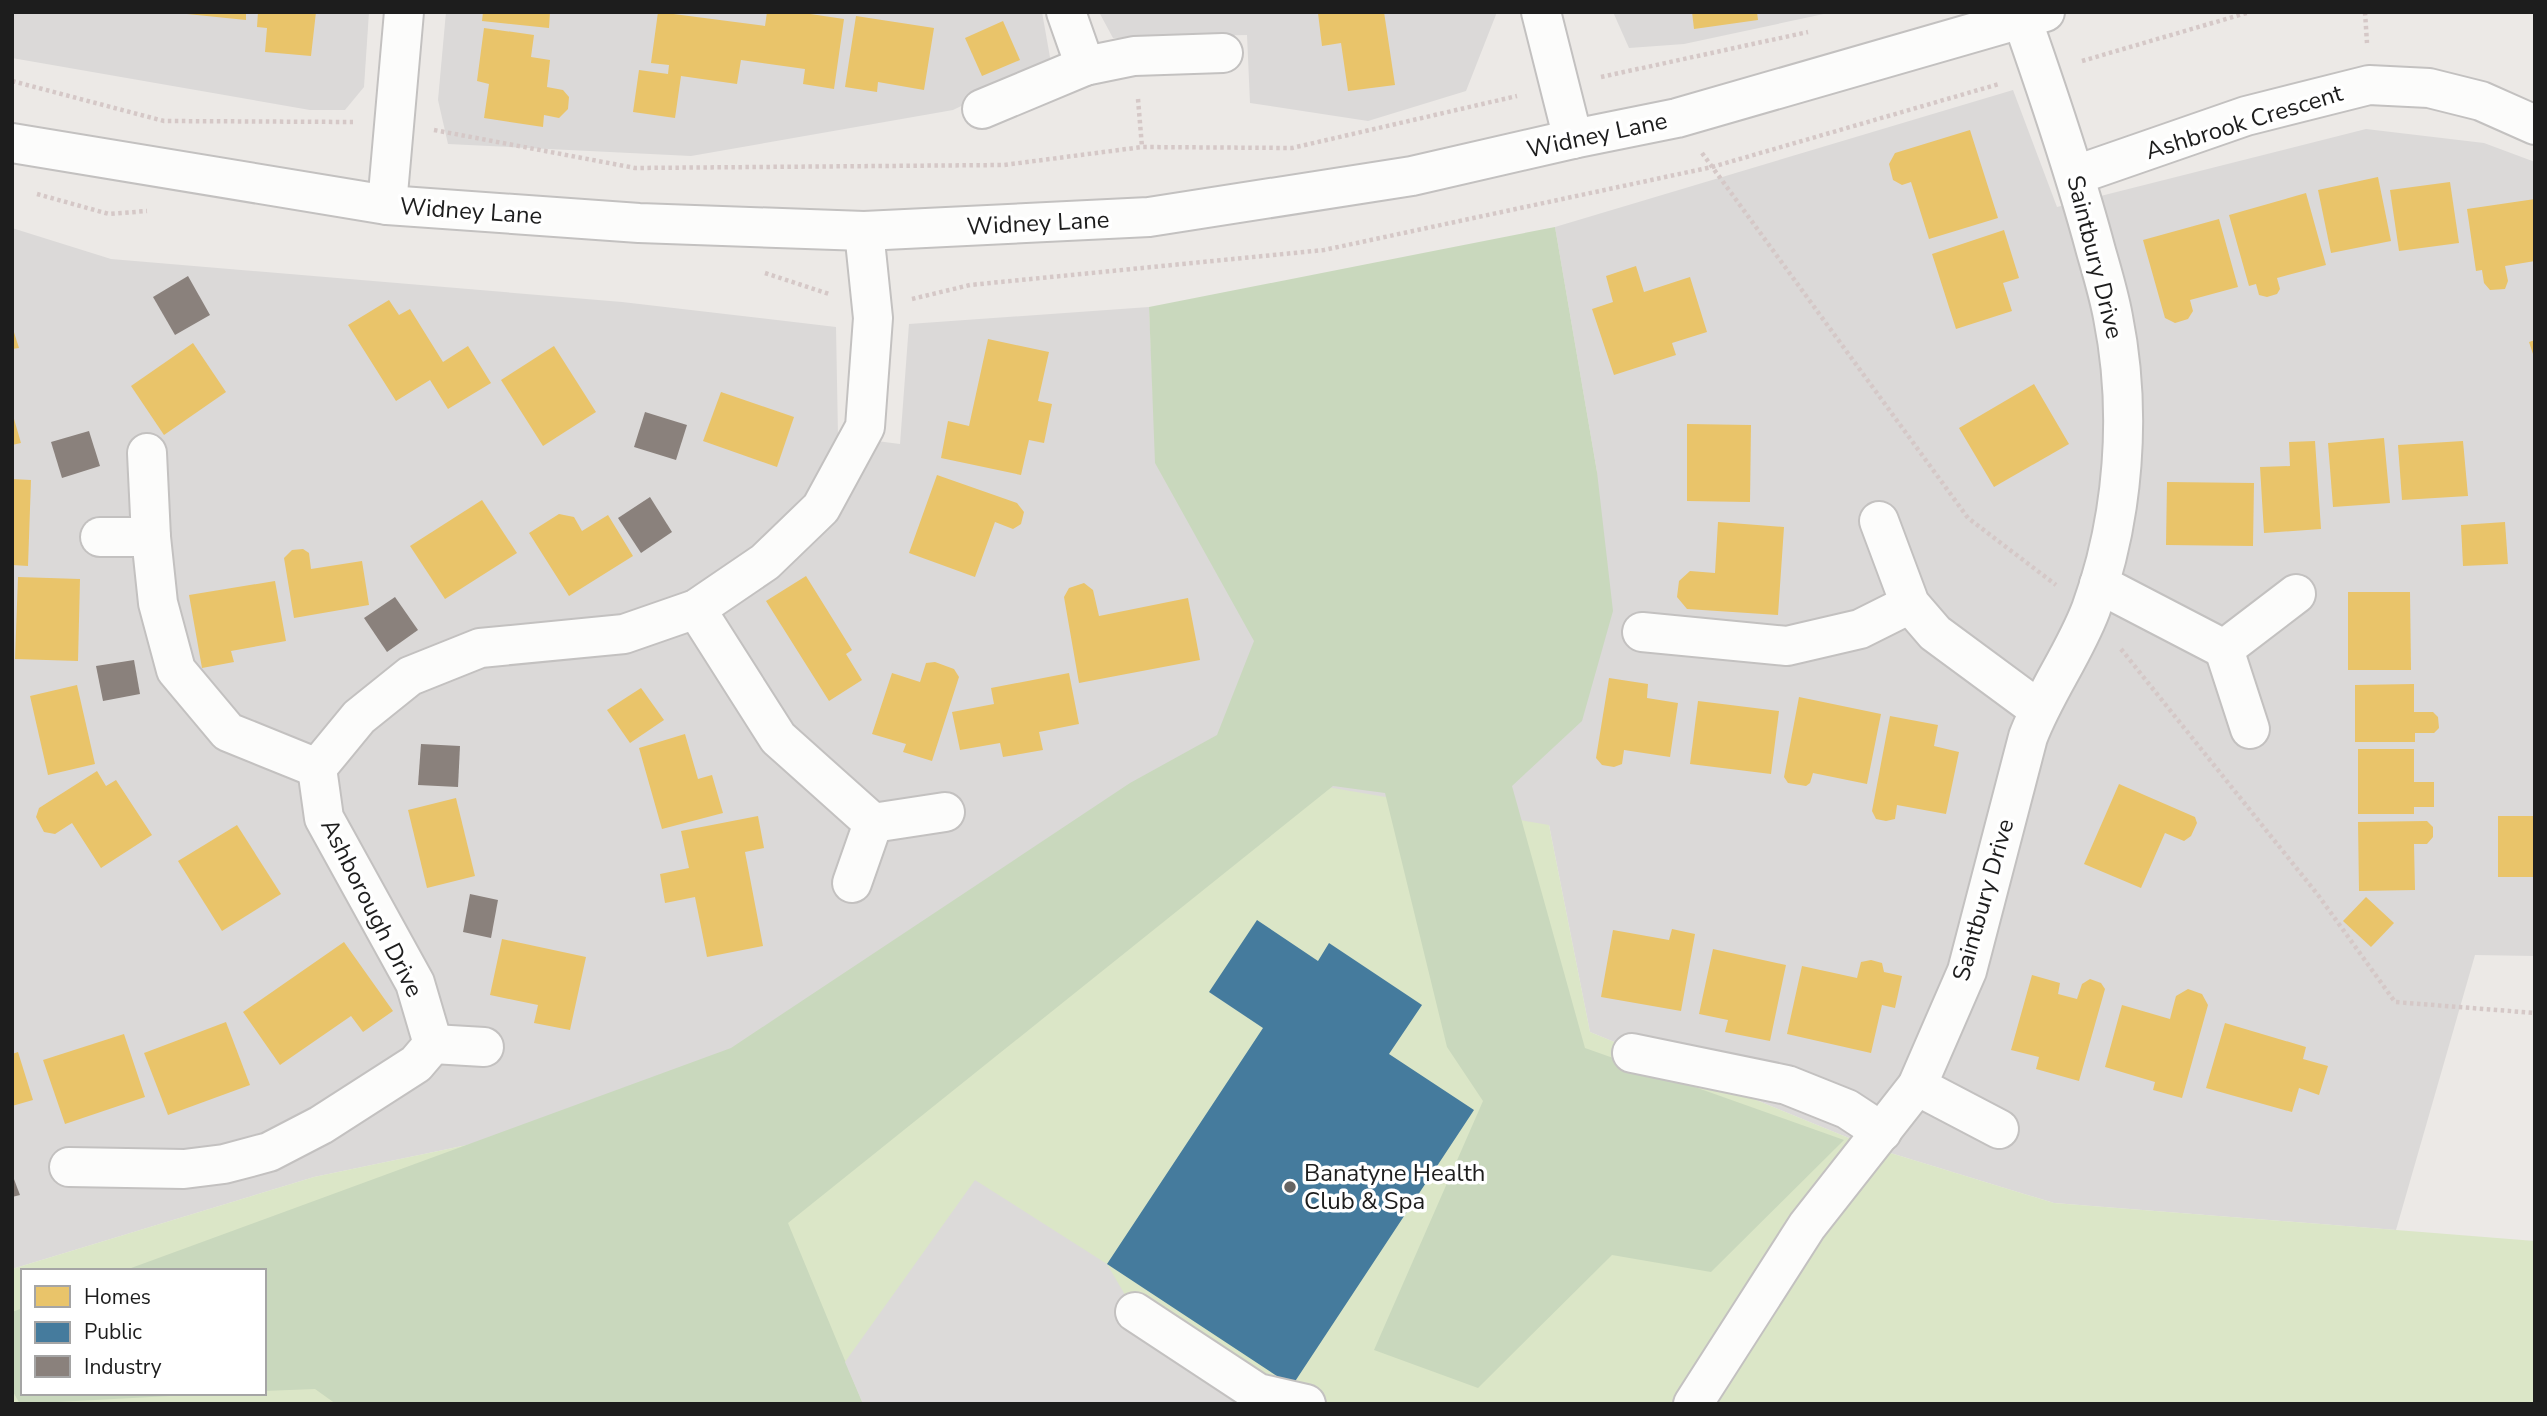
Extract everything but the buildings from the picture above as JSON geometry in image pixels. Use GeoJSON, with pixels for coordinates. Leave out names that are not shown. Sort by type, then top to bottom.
{"type":"FeatureCollection","features":[{"type":"Feature","properties":{"kind":"street"},"geometry":{"type":"LineString","coordinates":[[387,205],[404,12]]}},
{"type":"Feature","properties":{"kind":"street"},"geometry":{"type":"LineString","coordinates":[[1066,12],[1085,66]]}},
{"type":"Feature","properties":{"kind":"street"},"geometry":{"type":"LineString","coordinates":[[1541,12],[1573,139]]}},
{"type":"Feature","properties":{"kind":"street","name":"Widney Lane"},"geometry":{"type":"LineString","coordinates":[[12,143],[387,205],[639,223],[864,231],[1149,217],[1412,176],[1677,118],[2034,15]]}},
{"type":"Feature","properties":{"kind":"street","name":"Saintbury Drive"},"geometry":{"type":"LineString","coordinates":[[1693,1404],[1807,1226],[1917,1086],[1967,971],[2028,737],[2038,709],[2065,665],[2090,611],[2113,527],[2122,467],[2122,386],[2113,317],[2034,15]]}},
{"type":"Feature","properties":{"kind":"street"},"geometry":{"type":"LineString","coordinates":[[982,109],[1085,66],[1134,56],[1223,54]]}},
{"type":"Feature","properties":{"kind":"street","name":"Ashbrook Crescent"},"geometry":{"type":"LineString","coordinates":[[2076,175],[2246,116],[2369,85],[2429,88],[2480,101],[2535,125]]}},
{"type":"Feature","properties":{"kind":"street"},"geometry":{"type":"LineString","coordinates":[[147,453],[151,537],[158,603],[176,670],[228,732],[317,768],[359,717],[410,676],[480,648],[624,634],[696,609],[765,562],[821,508],[865,427],[873,318],[864,231]]}},
{"type":"Feature","properties":{"kind":"street"},"geometry":{"type":"LineString","coordinates":[[1879,521],[1910,604],[1935,633],[2038,709]]}},
{"type":"Feature","properties":{"kind":"street"},"geometry":{"type":"LineString","coordinates":[[100,537],[151,537]]}},
{"type":"Feature","properties":{"kind":"street"},"geometry":{"type":"LineString","coordinates":[[2099,584],[2224,649],[2250,729]]}},
{"type":"Feature","properties":{"kind":"street"},"geometry":{"type":"LineString","coordinates":[[2224,649],[2296,594]]}},
{"type":"Feature","properties":{"kind":"street"},"geometry":{"type":"LineString","coordinates":[[1642,632],[1787,646],[1860,629],[1910,604]]}},
{"type":"Feature","properties":{"kind":"street"},"geometry":{"type":"LineString","coordinates":[[696,609],[778,738],[873,823]]}},
{"type":"Feature","properties":{"kind":"street","name":"Ashborough Drive"},"geometry":{"type":"LineString","coordinates":[[317,768],[324,818],[415,983],[433,1044]]}},
{"type":"Feature","properties":{"kind":"street"},"geometry":{"type":"LineString","coordinates":[[873,823],[945,812]]}},
{"type":"Feature","properties":{"kind":"street"},"geometry":{"type":"LineString","coordinates":[[852,883],[873,823]]}},
{"type":"Feature","properties":{"kind":"street"},"geometry":{"type":"LineString","coordinates":[[69,1167],[153,1170],[225,1164],[269,1152],[321,1125],[416,1064],[433,1044],[484,1047]]}},
{"type":"Feature","properties":{"kind":"street"},"geometry":{"type":"LineString","coordinates":[[1632,1053],[1787,1084],[1847,1110],[1875,1140]]}},
{"type":"Feature","properties":{"kind":"street"},"geometry":{"type":"LineString","coordinates":[[1917,1086],[1999,1129]]}},
{"type":"Feature","properties":{"kind":"street"},"geometry":{"type":"LineString","coordinates":[[1135,1312],[1258,1393],[1306,1404]]}},
{"type":"Feature","properties":{"kind":"shaded area"},"geometry":{"type":"Polygon","coordinates":[[[12,12],[369,12],[364,87],[345,110],[310,110],[12,58],[12,12]]]}},
{"type":"Feature","properties":{"kind":"shaded area"},"geometry":{"type":"Polygon","coordinates":[[[446,12],[1042,12],[1051,63],[953,110],[691,156],[448,144],[438,100],[446,12]]]}},
{"type":"Feature","properties":{"kind":"shaded area"},"geometry":{"type":"Polygon","coordinates":[[[1099,12],[1497,12],[1466,91],[1368,121],[1250,103],[1247,35],[1113,38],[1099,12]]]}},
{"type":"Feature","properties":{"kind":"shaded area"},"geometry":{"type":"Polygon","coordinates":[[[1613,12],[1833,12],[1684,44],[1629,48],[1613,12]]]}},
{"type":"Feature","properties":{"kind":"shaded area"},"geometry":{"type":"Polygon","coordinates":[[[2013,90],[2057,207],[2366,129],[2484,143],[2535,162],[2535,956],[2475,955],[2396,1230],[2054,1203],[1871,1147],[1590,1032],[1549,825],[724,1091],[314,1177],[12,1269],[12,228],[111,259],[622,302],[836,327],[838,436],[900,444],[909,324],[1149,307],[1156,463],[1597,472],[1555,227],[2013,90]]]}},
{"type":"Feature","properties":{"kind":"shaded area"},"geometry":{"type":"Polygon","coordinates":[[[975,1180],[1107,1264],[1135,1312],[1306,1404],[863,1404],[845,1362],[975,1180]]]}},
{"type":"Feature","properties":{"kind":"green space"},"geometry":{"type":"Polygon","coordinates":[[[1555,227],[1597,472],[1613,611],[1582,721],[1512,786],[1585,1048],[1844,1140],[1711,1272],[1612,1255],[1478,1388],[1374,1350],[1483,1101],[1447,1047],[1385,793],[1333,786],[788,1223],[863,1404],[336,1404],[315,1389],[266,1391],[266,1269],[128,1269],[731,1048],[1130,783],[1217,735],[1254,641],[1155,463],[1149,307],[1555,227]]]}},
{"type":"Feature","properties":{"kind":"green space"},"geometry":{"type":"Polygon","coordinates":[[[1221,769],[1549,825],[1590,1032],[1871,1147],[2054,1203],[2535,1241],[2535,1404],[12,1404],[12,1269],[314,1177],[724,1091],[1221,769]]]}},
{"type":"Feature","properties":{"kind":"green space"},"geometry":{"type":"Polygon","coordinates":[[[21,1309],[21,1395],[189,1395],[20,1404],[12,1390],[12,1312],[21,1309]]]}},
{"type":"Feature","properties":{"kind":"place","name":"Banatyne Health Club & Spa"},"geometry":{"type":"Point","coordinates":[1290,1187]}}]}
